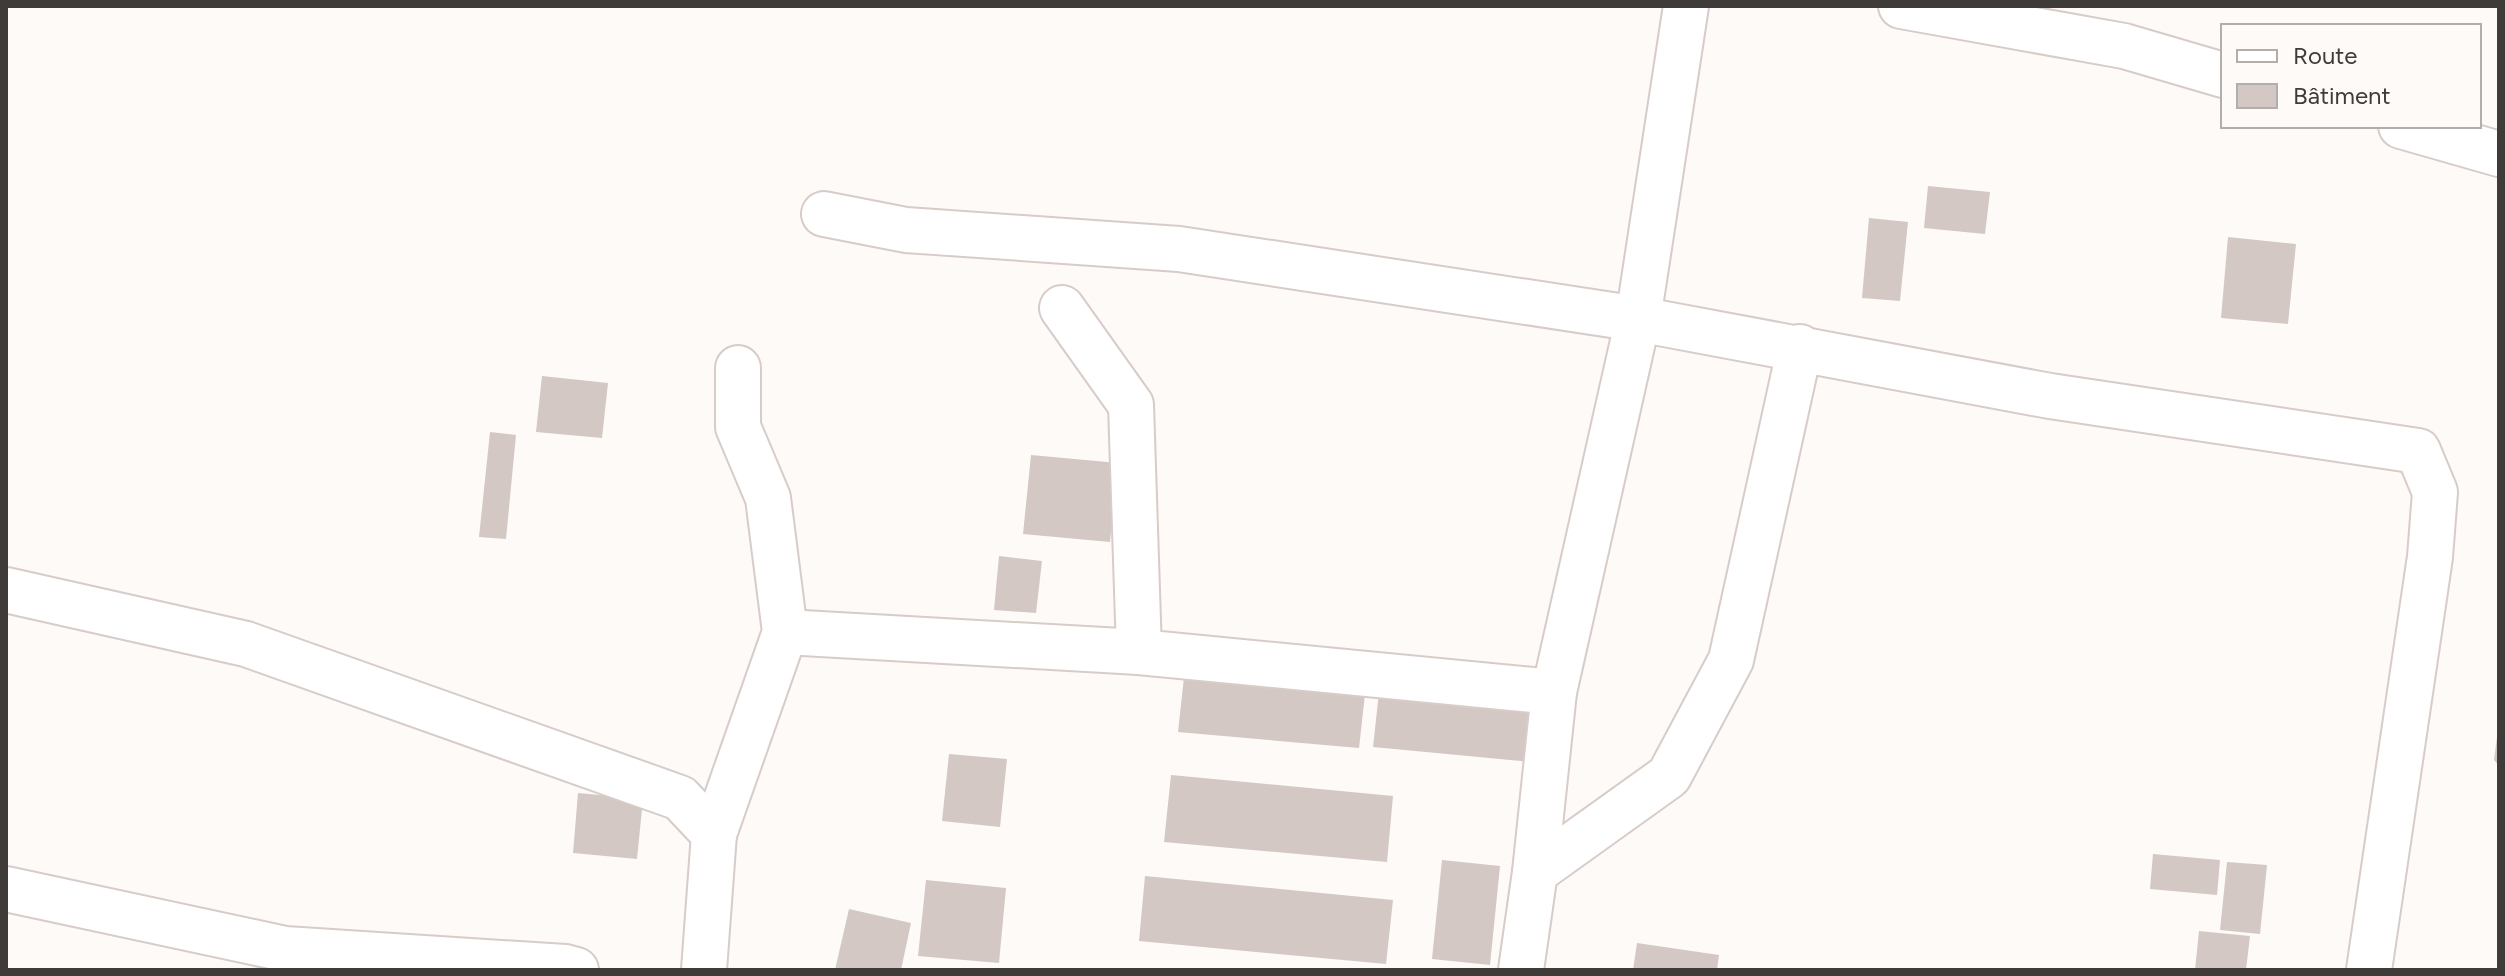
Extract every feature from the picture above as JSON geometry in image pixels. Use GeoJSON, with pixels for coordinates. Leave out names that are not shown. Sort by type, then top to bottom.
{"type":"FeatureCollection","features":[{"type":"Feature","properties":{"kind":"street"},"geometry":{"type":"LineString","coordinates":[[1521,970],[1554,692],[1638,319],[1686,6]]}},
{"type":"Feature","properties":{"kind":"street"},"geometry":{"type":"LineString","coordinates":[[1901,6],[2124,46],[2221,74]]}},
{"type":"Feature","properties":{"kind":"street"},"geometry":{"type":"LineString","coordinates":[[2408,128],[2499,154]]}},
{"type":"Feature","properties":{"kind":"street"},"geometry":{"type":"LineString","coordinates":[[824,214],[906,230],[1179,249],[1638,319],[2050,396],[2418,451],[2435,492],[2430,557],[2369,970]]}},
{"type":"Feature","properties":{"kind":"street"},"geometry":{"type":"LineString","coordinates":[[1062,308],[1131,405],[1139,652]]}},
{"type":"Feature","properties":{"kind":"street"},"geometry":{"type":"LineString","coordinates":[[1535,872],[1669,776],[1731,660],[1800,347]]}},
{"type":"Feature","properties":{"kind":"street"},"geometry":{"type":"LineString","coordinates":[[704,970],[714,834],[785,632],[768,498],[738,427],[738,368]]}},
{"type":"Feature","properties":{"kind":"street"},"geometry":{"type":"LineString","coordinates":[[6,590],[246,644],[680,798],[714,834]]}},
{"type":"Feature","properties":{"kind":"street"},"geometry":{"type":"LineString","coordinates":[[785,632],[1139,652],[1554,692]]}},
{"type":"Feature","properties":{"kind":"street"},"geometry":{"type":"LineString","coordinates":[[6,889],[284,959],[565,967],[576,970]]}},
{"type":"Feature","properties":{"kind":"building"},"geometry":{"type":"Polygon","coordinates":[[[1928,186],[1990,192],[1985,234],[1924,228],[1928,186]]]}},
{"type":"Feature","properties":{"kind":"building"},"geometry":{"type":"Polygon","coordinates":[[[1869,218],[1908,222],[1900,301],[1862,298],[1869,218]]]}},
{"type":"Feature","properties":{"kind":"building"},"geometry":{"type":"Polygon","coordinates":[[[2228,237],[2296,244],[2288,324],[2221,318],[2228,237]]]}},
{"type":"Feature","properties":{"kind":"building"},"geometry":{"type":"Polygon","coordinates":[[[542,376],[608,383],[602,438],[536,432],[542,376]]]}},
{"type":"Feature","properties":{"kind":"building"},"geometry":{"type":"Polygon","coordinates":[[[490,432],[516,435],[506,539],[479,537],[490,432]]]}},
{"type":"Feature","properties":{"kind":"building"},"geometry":{"type":"Polygon","coordinates":[[[1031,455],[1118,463],[1110,542],[1023,534],[1031,455]]]}},
{"type":"Feature","properties":{"kind":"building"},"geometry":{"type":"Polygon","coordinates":[[[999,556],[1042,561],[1036,613],[994,610],[999,556]]]}},
{"type":"Feature","properties":{"kind":"building"},"geometry":{"type":"Polygon","coordinates":[[[1184,677],[1365,694],[1359,748],[1178,732],[1184,677]]]}},
{"type":"Feature","properties":{"kind":"building"},"geometry":{"type":"Polygon","coordinates":[[[1380,683],[1537,697],[1530,762],[1373,747],[1380,683]]]}},
{"type":"Feature","properties":{"kind":"building"},"geometry":{"type":"Polygon","coordinates":[[[2499,737],[2499,766],[2494,760],[2499,737]]]}},
{"type":"Feature","properties":{"kind":"building"},"geometry":{"type":"Polygon","coordinates":[[[949,754],[1007,759],[1000,827],[942,821],[949,754]]]}},
{"type":"Feature","properties":{"kind":"building"},"geometry":{"type":"Polygon","coordinates":[[[1171,775],[1393,796],[1387,862],[1164,842],[1171,775]]]}},
{"type":"Feature","properties":{"kind":"building"},"geometry":{"type":"Polygon","coordinates":[[[578,793],[643,799],[637,859],[573,853],[578,793]]]}},
{"type":"Feature","properties":{"kind":"building"},"geometry":{"type":"Polygon","coordinates":[[[2153,854],[2220,860],[2217,895],[2150,889],[2153,854]]]}},
{"type":"Feature","properties":{"kind":"building"},"geometry":{"type":"Polygon","coordinates":[[[1442,860],[1500,866],[1490,965],[1432,959],[1442,860]]]}},
{"type":"Feature","properties":{"kind":"building"},"geometry":{"type":"Polygon","coordinates":[[[2227,862],[2267,865],[2260,934],[2220,930],[2227,862]]]}},
{"type":"Feature","properties":{"kind":"building"},"geometry":{"type":"Polygon","coordinates":[[[1145,876],[1393,900],[1386,964],[1139,941],[1145,876]]]}},
{"type":"Feature","properties":{"kind":"building"},"geometry":{"type":"Polygon","coordinates":[[[926,880],[1006,888],[999,963],[918,956],[926,880]]]}},
{"type":"Feature","properties":{"kind":"building"},"geometry":{"type":"Polygon","coordinates":[[[849,909],[911,923],[901,970],[835,970],[849,909]]]}},
{"type":"Feature","properties":{"kind":"building"},"geometry":{"type":"Polygon","coordinates":[[[2199,931],[2250,936],[2246,970],[2195,970],[2199,931]]]}},
{"type":"Feature","properties":{"kind":"building"},"geometry":{"type":"Polygon","coordinates":[[[1637,943],[1719,955],[1717,970],[1633,970],[1637,943]]]}}]}
